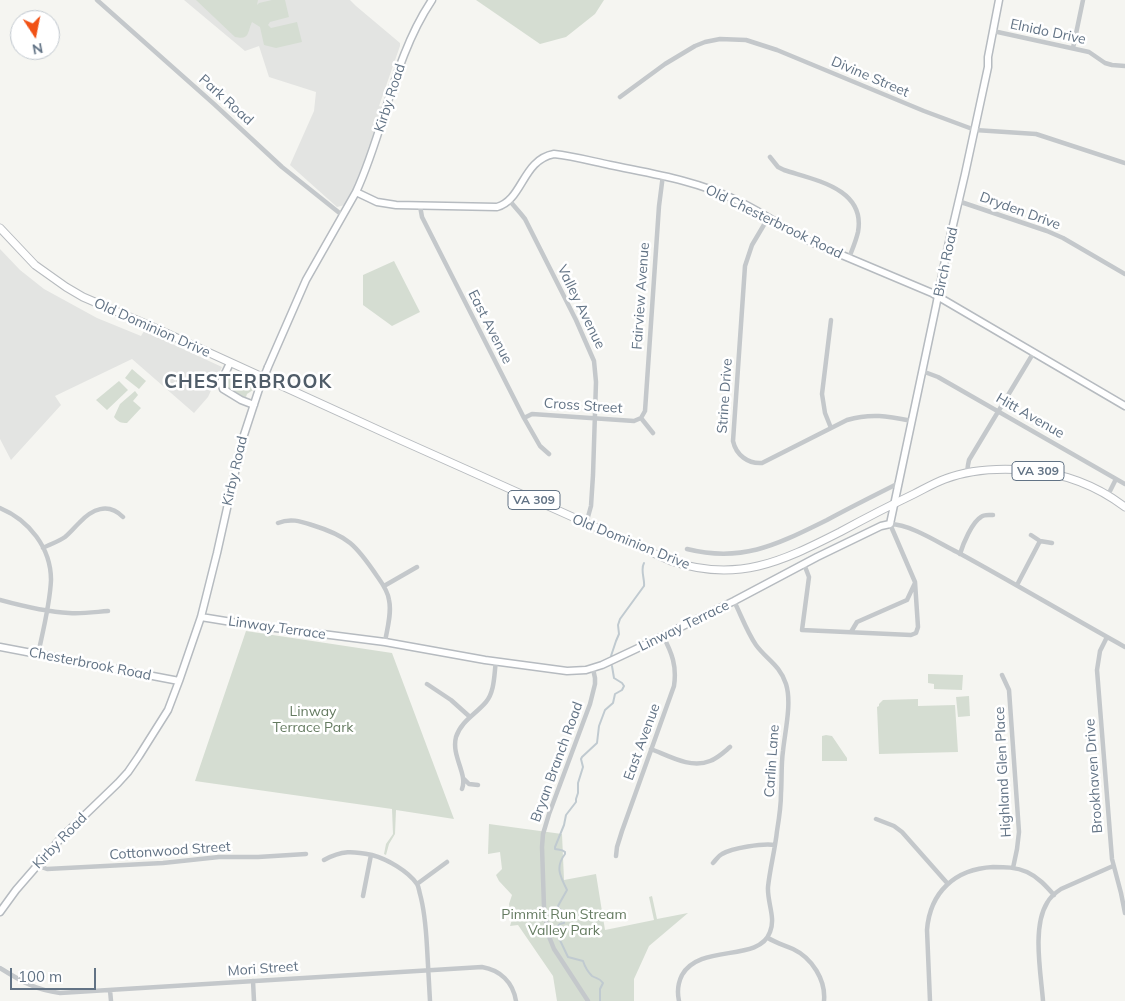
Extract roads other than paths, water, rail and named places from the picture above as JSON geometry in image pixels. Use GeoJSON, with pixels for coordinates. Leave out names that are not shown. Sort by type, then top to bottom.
{"type":"FeatureCollection","features":[{"type":"Feature","properties":{"kind":"main road","name":"Old Dominion Drive"},"geometry":{"type":"LineString","coordinates":[[0,228],[35,265],[88,299],[683,566],[710,570],[738,570],[754,568],[784,559],[944,479],[968,473],[999,470],[1035,471],[1057,475],[1079,481],[1108,495],[1125,506]]}},
{"type":"Feature","properties":{"kind":"street","name":"Park Road"},"geometry":{"type":"LineString","coordinates":[[97,0],[282,167],[342,214]]}},
{"type":"Feature","properties":{"kind":"street","name":"Kirby Road"},"geometry":{"type":"LineString","coordinates":[[0,912],[36,865],[128,772],[168,710],[201,617],[242,441],[259,390],[303,286],[356,192],[371,157],[403,57],[416,28],[432,0]]}},
{"type":"Feature","properties":{"kind":"street","name":"Birch Road"},"geometry":{"type":"LineString","coordinates":[[890,524],[988,68],[988,57],[999,0]]}},
{"type":"Feature","properties":{"kind":"street"},"geometry":{"type":"LineString","coordinates":[[1073,48],[1082,0]]}},
{"type":"Feature","properties":{"kind":"street","name":"Elnido Drive"},"geometry":{"type":"LineString","coordinates":[[993,32],[1089,52],[1105,63],[1125,66]]}},
{"type":"Feature","properties":{"kind":"street","name":"Divine Street"},"geometry":{"type":"LineString","coordinates":[[620,97],[665,64],[695,46],[714,40],[734,39],[758,43],[777,50],[975,130],[1036,134],[1125,163]]}},
{"type":"Feature","properties":{"kind":"street","name":"Old Chesterbrook Road"},"geometry":{"type":"LineString","coordinates":[[509,200],[535,164],[546,156],[554,154],[685,180],[718,192],[752,208],[792,232],[938,297],[1125,406]]}},
{"type":"Feature","properties":{"kind":"street"},"geometry":{"type":"LineString","coordinates":[[770,157],[773,162],[784,170],[835,187],[851,201],[858,215],[858,223],[856,239],[849,258]]}},
{"type":"Feature","properties":{"kind":"street","name":"Fairview Avenue"},"geometry":{"type":"LineString","coordinates":[[641,418],[645,411],[658,206],[663,175]]}},
{"type":"Feature","properties":{"kind":"street"},"geometry":{"type":"LineString","coordinates":[[356,192],[377,202],[396,205],[492,208],[502,206],[509,200]]}},
{"type":"Feature","properties":{"kind":"street","name":"Valley Avenue"},"geometry":{"type":"LineString","coordinates":[[509,200],[525,219],[576,320],[594,361],[596,375],[591,506],[586,524]]}},
{"type":"Feature","properties":{"kind":"street","name":"Dryden Drive"},"geometry":{"type":"LineString","coordinates":[[958,201],[1047,231],[1063,238],[1125,274]]}},
{"type":"Feature","properties":{"kind":"street","name":"East Avenue"},"geometry":{"type":"LineString","coordinates":[[420,206],[422,217],[524,418],[540,446],[548,454]]}},
{"type":"Feature","properties":{"kind":"street","name":"Strine Drive"},"geometry":{"type":"LineString","coordinates":[[768,218],[752,246],[746,266],[733,441],[737,451],[746,460],[762,463],[847,420],[868,415],[889,416],[912,421]]}},
{"type":"Feature","properties":{"kind":"street"},"geometry":{"type":"LineString","coordinates":[[831,320],[822,394],[825,413],[831,428]]}},
{"type":"Feature","properties":{"kind":"street"},"geometry":{"type":"LineString","coordinates":[[968,473],[969,460],[1034,352]]}},
{"type":"Feature","properties":{"kind":"street"},"geometry":{"type":"LineString","coordinates":[[230,363],[221,382],[223,389],[246,403],[254,405]]}},
{"type":"Feature","properties":{"kind":"street","name":"Hitt Avenue"},"geometry":{"type":"LineString","coordinates":[[922,371],[938,377],[1125,484]]}},
{"type":"Feature","properties":{"kind":"street","name":"Cross Street"},"geometry":{"type":"LineString","coordinates":[[524,418],[532,414],[634,421],[641,418]]}},
{"type":"Feature","properties":{"kind":"street"},"geometry":{"type":"LineString","coordinates":[[641,418],[654,433]]}},
{"type":"Feature","properties":{"kind":"street"},"geometry":{"type":"LineString","coordinates":[[1108,495],[1116,479]]}},
{"type":"Feature","properties":{"kind":"street"},"geometry":{"type":"LineString","coordinates":[[687,550],[727,554],[766,548],[899,483]]}},
{"type":"Feature","properties":{"kind":"street"},"geometry":{"type":"LineString","coordinates":[[0,508],[17,517],[33,531],[43,548],[50,569],[51,579],[38,654]]}},
{"type":"Feature","properties":{"kind":"street"},"geometry":{"type":"LineString","coordinates":[[43,548],[65,537],[85,517],[99,509],[110,509],[123,518]]}},
{"type":"Feature","properties":{"kind":"street"},"geometry":{"type":"LineString","coordinates":[[960,554],[964,540],[976,521],[983,516],[993,515]]}},
{"type":"Feature","properties":{"kind":"street"},"geometry":{"type":"LineString","coordinates":[[278,523],[296,520],[329,530],[346,539],[363,556],[388,593],[390,606],[385,642]]}},
{"type":"Feature","properties":{"kind":"street"},"geometry":{"type":"LineString","coordinates":[[890,524],[904,526],[960,554],[1125,647]]}},
{"type":"Feature","properties":{"kind":"street"},"geometry":{"type":"LineString","coordinates":[[804,564],[809,577],[802,630],[911,635],[916,633],[918,627],[916,582],[890,524]]}},
{"type":"Feature","properties":{"kind":"street","name":"Linway Terrace"},"geometry":{"type":"LineString","coordinates":[[201,617],[255,626],[385,642],[567,671],[593,669],[663,636],[881,526],[890,524]]}},
{"type":"Feature","properties":{"kind":"street"},"geometry":{"type":"LineString","coordinates":[[1031,535],[1040,541],[1052,543]]}},
{"type":"Feature","properties":{"kind":"street"},"geometry":{"type":"LineString","coordinates":[[1017,585],[1040,541]]}},
{"type":"Feature","properties":{"kind":"street"},"geometry":{"type":"LineString","coordinates":[[384,586],[417,567]]}},
{"type":"Feature","properties":{"kind":"street"},"geometry":{"type":"LineString","coordinates":[[851,632],[857,622],[907,600],[916,582]]}},
{"type":"Feature","properties":{"kind":"street"},"geometry":{"type":"LineString","coordinates":[[0,600],[69,613],[81,614],[108,610]]}},
{"type":"Feature","properties":{"kind":"street","name":"Carlin Lane"},"geometry":{"type":"LineString","coordinates":[[734,600],[752,639],[778,668],[787,689],[788,706],[782,760],[781,796],[768,889],[772,919],[768,938]]}},
{"type":"Feature","properties":{"kind":"street","name":"East Avenue"},"geometry":{"type":"LineString","coordinates":[[616,856],[622,831],[676,678],[672,652],[663,636]]}},
{"type":"Feature","properties":{"kind":"street","name":"Brookhaven Drive"},"geometry":{"type":"LineString","coordinates":[[1107,637],[1099,653],[1098,670],[1114,866],[1125,913]]}},
{"type":"Feature","properties":{"kind":"street","name":"Chesterbrook Road"},"geometry":{"type":"LineString","coordinates":[[0,646],[179,681]]}},
{"type":"Feature","properties":{"kind":"street"},"geometry":{"type":"LineString","coordinates":[[462,789],[464,786],[463,778],[455,752],[456,738],[461,726],[489,697],[492,690],[496,661]]}},
{"type":"Feature","properties":{"kind":"street","name":"Bryan Branch Road"},"geometry":{"type":"LineString","coordinates":[[588,1001],[550,940],[544,913],[542,847],[544,830],[550,810],[590,704],[595,684],[593,669]]}},
{"type":"Feature","properties":{"kind":"street","name":"Highland Glen Place"},"geometry":{"type":"LineString","coordinates":[[1002,675],[1009,690],[1019,832],[1018,849],[1013,868]]}},
{"type":"Feature","properties":{"kind":"street"},"geometry":{"type":"LineString","coordinates":[[427,684],[451,700],[470,717]]}},
{"type":"Feature","properties":{"kind":"street"},"geometry":{"type":"LineString","coordinates":[[652,749],[697,764],[711,761],[730,747]]}},
{"type":"Feature","properties":{"kind":"street"},"geometry":{"type":"LineString","coordinates":[[463,778],[469,784],[478,785]]}},
{"type":"Feature","properties":{"kind":"street"},"geometry":{"type":"LineString","coordinates":[[876,819],[894,826],[902,832],[948,884]]}},
{"type":"Feature","properties":{"kind":"street"},"geometry":{"type":"LineString","coordinates":[[713,863],[719,856],[729,851],[762,844],[775,845]]}},
{"type":"Feature","properties":{"kind":"street"},"geometry":{"type":"LineString","coordinates":[[324,860],[335,854],[346,852],[371,855],[384,859],[394,865],[417,884],[424,908],[430,1001]]}},
{"type":"Feature","properties":{"kind":"street","name":"Cottonwood Street"},"geometry":{"type":"LineString","coordinates":[[36,865],[47,869],[121,866],[220,857],[306,854]]}},
{"type":"Feature","properties":{"kind":"street"},"geometry":{"type":"LineString","coordinates":[[363,896],[371,855]]}},
{"type":"Feature","properties":{"kind":"street"},"geometry":{"type":"LineString","coordinates":[[417,884],[447,862]]}},
{"type":"Feature","properties":{"kind":"street"},"geometry":{"type":"LineString","coordinates":[[1044,1001],[1039,928],[1047,902],[1061,889],[1114,866]]}},
{"type":"Feature","properties":{"kind":"street"},"geometry":{"type":"LineString","coordinates":[[930,1001],[928,920],[934,901],[948,884],[959,876],[978,869],[1013,868],[1030,874],[1043,883],[1054,895]]}},
{"type":"Feature","properties":{"kind":"street"},"geometry":{"type":"LineString","coordinates":[[679,1001],[679,984],[690,965],[702,958],[758,946],[768,938],[793,949],[809,960],[822,983],[824,1001]]}},
{"type":"Feature","properties":{"kind":"street","name":"Mori Street"},"geometry":{"type":"LineString","coordinates":[[0,968],[29,986],[50,992],[60,992],[482,967],[488,968],[507,980],[515,993],[516,1001]]}},
{"type":"Feature","properties":{"kind":"street"},"geometry":{"type":"LineString","coordinates":[[253,981],[254,1001]]}},
{"type":"Feature","properties":{"kind":"street"},"geometry":{"type":"LineString","coordinates":[[110,990],[111,1001]]}},
{"type":"Feature","properties":{"kind":"waterway"},"geometry":{"type":"LineString","coordinates":[[611,656],[619,634],[618,625],[620,619],[644,586],[642,569],[644,563]]}},
{"type":"Feature","properties":{"kind":"waterway"},"geometry":{"type":"LineString","coordinates":[[600,1001],[600,989],[603,983],[600,979],[592,976],[583,961],[568,957],[557,934],[557,927],[564,923],[565,912],[558,908],[558,906],[567,890],[559,867],[565,852],[555,849],[555,847],[566,815],[576,802],[578,783],[583,767],[581,759],[597,743],[599,726],[605,710],[613,703],[615,694],[622,690],[624,686],[614,678],[612,666]]}},
{"type":"Feature","properties":{"kind":"district","name":"CHESTERBROOK"},"geometry":{"type":"Point","coordinates":[248,382]}},
{"type":"Feature","properties":{"kind":"park label","name":"Linway Terrace Park"},"geometry":{"type":"Point","coordinates":[313,720]}},
{"type":"Feature","properties":{"kind":"park label","name":"Pimmit Run Stream Valley Park"},"geometry":{"type":"Point","coordinates":[564,924]}}]}
